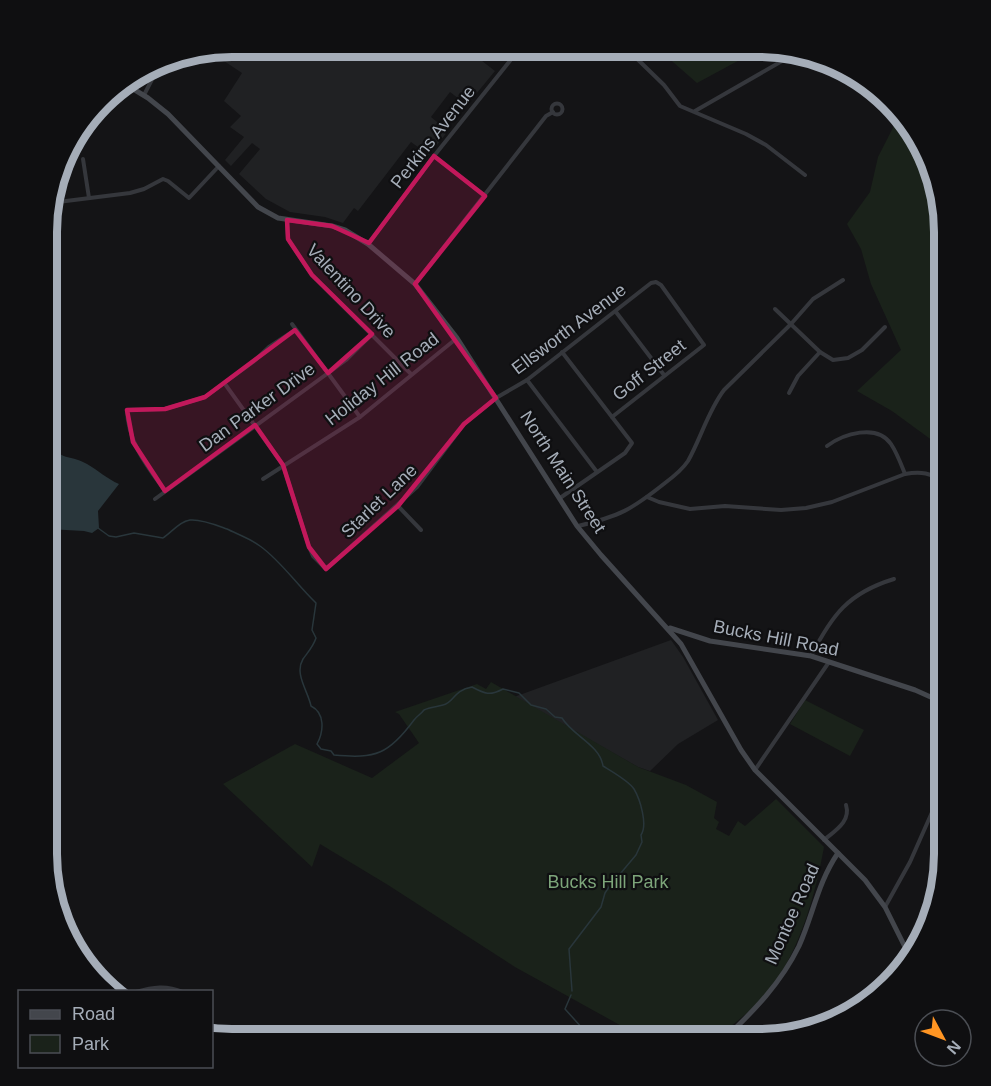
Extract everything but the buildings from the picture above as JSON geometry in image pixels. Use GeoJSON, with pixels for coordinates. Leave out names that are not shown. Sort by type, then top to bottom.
{"type":"FeatureCollection","features":[{"type":"Feature","properties":{"kind":"main road","name":"North Main Street"},"geometry":{"type":"LineString","coordinates":[[133,89],[168,114],[258,207],[287,220],[345,230],[368,244],[415,284],[457,338],[577,526],[681,644],[741,750],[755,770],[865,880],[885,906],[906,949]]}},
{"type":"Feature","properties":{"kind":"main road","name":"Bucks Hill Road"},"geometry":{"type":"LineString","coordinates":[[668,628],[710,641],[811,656],[934,698]]}},
{"type":"Feature","properties":{"kind":"main road","name":"Montoe Road"},"geometry":{"type":"LineString","coordinates":[[734,1029],[768,995],[787,969],[812,915],[820,886],[838,854]]}},
{"type":"Feature","properties":{"kind":"street","name":"Perkins Avenue"},"geometry":{"type":"LineString","coordinates":[[368,244],[513,57]]}},
{"type":"Feature","properties":{"kind":"street"},"geometry":{"type":"LineString","coordinates":[[635,57],[664,84],[681,106],[766,145],[805,175]]}},
{"type":"Feature","properties":{"kind":"street"},"geometry":{"type":"LineString","coordinates":[[694,112],[785,60]]}},
{"type":"Feature","properties":{"kind":"street"},"geometry":{"type":"LineString","coordinates":[[144,95],[153,76]]}},
{"type":"Feature","properties":{"kind":"street"},"geometry":{"type":"LineString","coordinates":[[415,284],[546,116],[552,112]]}},
{"type":"Feature","properties":{"kind":"street"},"geometry":{"type":"LineString","coordinates":[[434,156],[485,196]]}},
{"type":"Feature","properties":{"kind":"street"},"geometry":{"type":"LineString","coordinates":[[83,159],[89,198]]}},
{"type":"Feature","properties":{"kind":"street"},"geometry":{"type":"LineString","coordinates":[[60,202],[134,192],[163,179],[189,198],[220,166]]}},
{"type":"Feature","properties":{"kind":"street","name":"Valentino Drive"},"geometry":{"type":"LineString","coordinates":[[287,220],[288,239],[312,275],[411,374]]}},
{"type":"Feature","properties":{"kind":"street"},"geometry":{"type":"LineString","coordinates":[[577,526],[611,518],[629,510],[680,471],[687,462],[716,400],[724,390],[813,299],[843,280]]}},
{"type":"Feature","properties":{"kind":"street","name":"Ellsworth Avenue"},"geometry":{"type":"LineString","coordinates":[[496,398],[527,380],[651,283],[656,282],[661,285],[704,345]]}},
{"type":"Feature","properties":{"kind":"street"},"geometry":{"type":"LineString","coordinates":[[775,309],[820,352],[833,360],[848,358],[862,350],[885,327]]}},
{"type":"Feature","properties":{"kind":"street"},"geometry":{"type":"LineString","coordinates":[[616,312],[663,375]]}},
{"type":"Feature","properties":{"kind":"street"},"geometry":{"type":"LineString","coordinates":[[291,324],[360,417]]}},
{"type":"Feature","properties":{"kind":"street"},"geometry":{"type":"LineString","coordinates":[[165,491],[141,458],[133,442],[127,424],[127,410],[165,410],[205,397],[225,384],[269,347],[295,330]]}},
{"type":"Feature","properties":{"kind":"street","name":"Dan Parker Drive"},"geometry":{"type":"LineString","coordinates":[[155,499],[346,360],[372,334]]}},
{"type":"Feature","properties":{"kind":"street","name":"Holiday Hill Road"},"geometry":{"type":"LineString","coordinates":[[263,479],[360,417],[457,338]]}},
{"type":"Feature","properties":{"kind":"street","name":"Goff Street"},"geometry":{"type":"LineString","coordinates":[[612,417],[704,345]]}},
{"type":"Feature","properties":{"kind":"street"},"geometry":{"type":"LineString","coordinates":[[560,498],[625,453],[632,443],[562,352]]}},
{"type":"Feature","properties":{"kind":"street"},"geometry":{"type":"LineString","coordinates":[[789,393],[798,376],[820,352]]}},
{"type":"Feature","properties":{"kind":"street"},"geometry":{"type":"LineString","coordinates":[[527,380],[597,472]]}},
{"type":"Feature","properties":{"kind":"street"},"geometry":{"type":"LineString","coordinates":[[225,384],[284,465]]}},
{"type":"Feature","properties":{"kind":"street","name":"Starlet Lane"},"geometry":{"type":"LineString","coordinates":[[284,465],[309,547],[313,556],[326,569],[417,487],[464,424],[496,398]]}},
{"type":"Feature","properties":{"kind":"street"},"geometry":{"type":"LineString","coordinates":[[827,446],[838,438],[871,432],[890,442],[905,474]]}},
{"type":"Feature","properties":{"kind":"street"},"geometry":{"type":"LineString","coordinates":[[647,497],[678,508],[725,506],[781,510],[806,508],[832,502],[905,474],[923,472],[934,476]]}},
{"type":"Feature","properties":{"kind":"street"},"geometry":{"type":"LineString","coordinates":[[398,506],[420,530]]}},
{"type":"Feature","properties":{"kind":"street"},"geometry":{"type":"LineString","coordinates":[[811,656],[826,627],[841,608],[869,589],[894,579]]}},
{"type":"Feature","properties":{"kind":"street"},"geometry":{"type":"LineString","coordinates":[[755,770],[829,662]]}},
{"type":"Feature","properties":{"kind":"street"},"geometry":{"type":"LineString","coordinates":[[824,840],[844,822],[847,815],[846,805]]}},
{"type":"Feature","properties":{"kind":"street"},"geometry":{"type":"LineString","coordinates":[[885,906],[904,873],[934,808]]}},
{"type":"Feature","properties":{"kind":"street"},"geometry":{"type":"LineString","coordinates":[[142,990],[152,987],[176,990]]}},
{"type":"Feature","properties":{"kind":"highlighted area"},"geometry":{"type":"Polygon","coordinates":[[[434,156],[485,196],[415,284],[496,398],[464,424],[398,506],[326,569],[309,547],[283,465],[255,425],[165,491],[133,442],[127,410],[165,409],[205,397],[295,330],[328,373],[372,334],[312,275],[288,239],[287,220],[332,226],[369,243],[434,156]]]}},
{"type":"Feature","properties":{"kind":"shaded area"},"geometry":{"type":"Polygon","coordinates":[[[232,57],[477,57],[495,71],[467,105],[450,92],[431,117],[448,131],[429,155],[411,142],[358,211],[354,208],[343,223],[325,217],[290,212],[266,199],[239,174],[260,149],[252,143],[231,166],[225,160],[244,137],[230,127],[241,116],[224,101],[242,73],[221,59],[232,57]]]}},
{"type":"Feature","properties":{"kind":"shaded area"},"geometry":{"type":"Polygon","coordinates":[[[57,452],[87,464],[119,484],[98,511],[99,528],[92,533],[57,530],[57,452]]]}},
{"type":"Feature","properties":{"kind":"shaded area"},"geometry":{"type":"Polygon","coordinates":[[[671,640],[718,720],[678,744],[650,771],[638,767],[514,697],[671,640]]]}},
{"type":"Feature","properties":{"kind":"green space"},"geometry":{"type":"Polygon","coordinates":[[[667,57],[745,57],[697,83],[667,57]]]}},
{"type":"Feature","properties":{"kind":"green space"},"geometry":{"type":"Polygon","coordinates":[[[895,123],[916,155],[931,198],[934,221],[934,442],[892,411],[857,391],[901,350],[871,284],[861,249],[847,224],[870,192],[878,157],[895,123]]]}},
{"type":"Feature","properties":{"kind":"green space","name":"Bucks Hill Park"},"geometry":{"type":"Polygon","coordinates":[[[491,682],[638,767],[686,785],[717,802],[714,818],[719,822],[716,829],[729,836],[738,821],[745,826],[776,799],[824,847],[805,921],[790,957],[771,989],[729,1029],[627,1029],[515,967],[320,844],[312,867],[223,784],[295,744],[372,778],[419,743],[399,714],[395,712],[477,684],[486,689],[491,682]]]}},
{"type":"Feature","properties":{"kind":"green space"},"geometry":{"type":"Polygon","coordinates":[[[805,700],[864,730],[850,756],[790,724],[805,700]]]}},
{"type":"Feature","properties":{"kind":"waterway"},"geometry":{"type":"LineString","coordinates":[[98,528],[109,536],[116,537],[134,533],[163,538],[183,522],[199,520],[248,539],[275,559],[316,603],[312,630],[316,638],[303,659],[300,671],[311,706],[316,709],[321,718],[322,728],[317,744],[321,749],[331,751],[334,755],[371,755],[389,747],[424,710],[447,704],[461,691],[472,687],[494,693],[503,689],[519,693],[531,705],[546,709],[555,717],[562,718],[597,752],[603,766],[632,786],[641,805],[644,825],[641,835],[642,842],[636,855],[605,893],[601,907],[569,949],[572,991]]}},
{"type":"Feature","properties":{"kind":"waterway"},"geometry":{"type":"LineString","coordinates":[[571,995],[565,1009],[583,1029]]}}]}
